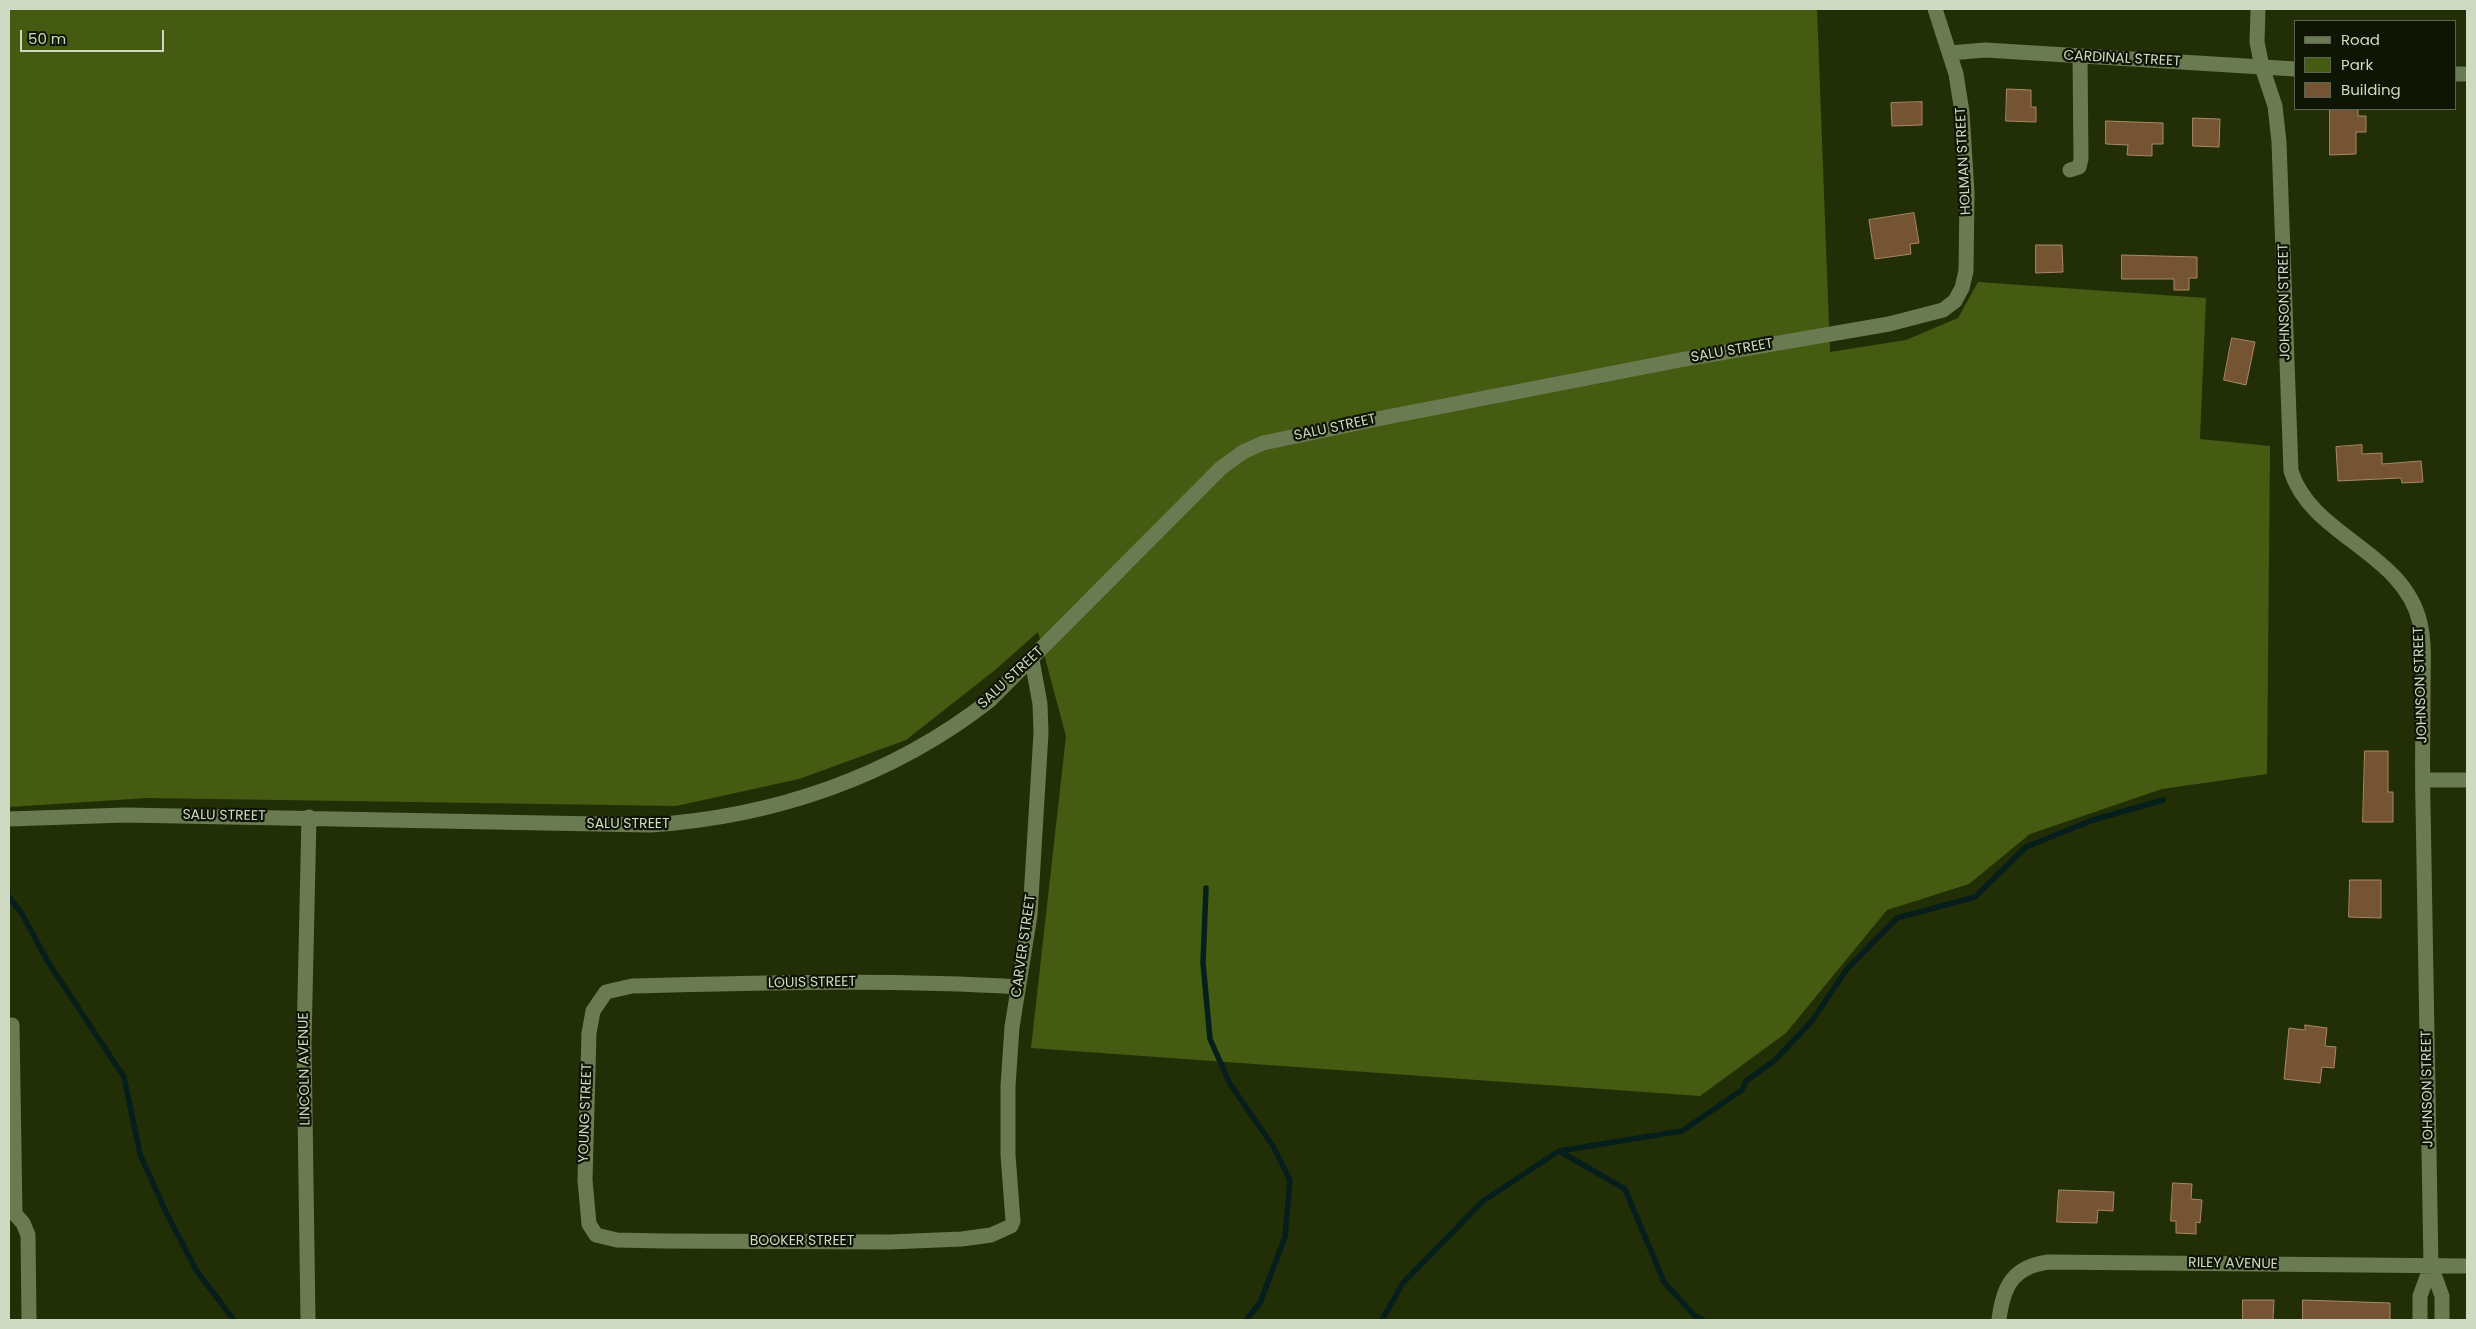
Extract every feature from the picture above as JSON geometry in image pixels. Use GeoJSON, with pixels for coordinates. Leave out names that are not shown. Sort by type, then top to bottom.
{"type":"FeatureCollection","features":[{"type":"Feature","properties":{"kind":"street","name":"HOLMAN STREET"},"geometry":{"type":"LineString","coordinates":[[1935,9],[1956,74],[1962,112],[1968,248],[1962,288],[1955,300],[1943,310]]}},
{"type":"Feature","properties":{"kind":"street","name":"JOHNSON STREET"},"geometry":{"type":"LineString","coordinates":[[2258,9],[2257,42],[2262,67],[2275,106],[2279,142],[2291,471],[2294,482],[2307,502],[2385,568],[2403,587],[2414,605],[2420,624],[2423,649],[2423,780],[2431,1266]]}},
{"type":"Feature","properties":{"kind":"street","name":"CARDINAL STREET"},"geometry":{"type":"LineString","coordinates":[[1950,53],[1985,50],[2294,69]]}},
{"type":"Feature","properties":{"kind":"street"},"geometry":{"type":"LineString","coordinates":[[2070,170],[2079,167],[2081,159],[2080,56]]}},
{"type":"Feature","properties":{"kind":"street","name":"SALU STREET"},"geometry":{"type":"LineString","coordinates":[[9,819],[125,815],[650,825],[696,822],[743,814],[820,793],[868,774],[912,752],[969,717],[1032,660],[1221,468],[1243,452],[1263,443],[1670,362],[1889,324],[1943,310]]}},
{"type":"Feature","properties":{"kind":"street","name":"CARVER STREET"},"geometry":{"type":"LineString","coordinates":[[1007,1230],[1013,1221],[1008,1155],[1008,1086],[1012,1027],[1030,915],[1041,733],[1040,704],[1032,660]]}},
{"type":"Feature","properties":{"kind":"street"},"geometry":{"type":"LineString","coordinates":[[2423,780],[2467,780]]}},
{"type":"Feature","properties":{"kind":"street","name":"LINCOLN AVENUE"},"geometry":{"type":"LineString","coordinates":[[308,1320],[304,1042],[309,818]]}},
{"type":"Feature","properties":{"kind":"street","name":"LOUIS STREET"},"geometry":{"type":"LineString","coordinates":[[606,992],[632,986],[823,982],[936,982],[1018,988]]}},
{"type":"Feature","properties":{"kind":"street","name":"YOUNG STREET"},"geometry":{"type":"LineString","coordinates":[[596,1235],[588,1224],[587,1215],[586,1101],[589,1034],[593,1011],[606,992]]}},
{"type":"Feature","properties":{"kind":"street"},"geometry":{"type":"LineString","coordinates":[[12,1025],[12,1213],[23,1223],[28,1235],[29,1320]]}},
{"type":"Feature","properties":{"kind":"street","name":"BOOKER STREET"},"geometry":{"type":"LineString","coordinates":[[596,1235],[617,1240],[890,1242],[962,1239],[991,1235],[1007,1230]]}},
{"type":"Feature","properties":{"kind":"street","name":"RILEY AVENUE"},"geometry":{"type":"LineString","coordinates":[[1999,1320],[2003,1296],[2008,1285],[2023,1269],[2048,1262],[2467,1266]]}},
{"type":"Feature","properties":{"kind":"street"},"geometry":{"type":"LineString","coordinates":[[2420,1320],[2420,1296],[2431,1266]]}},
{"type":"Feature","properties":{"kind":"street"},"geometry":{"type":"LineString","coordinates":[[2431,1266],[2442,1296],[2442,1320]]}},
{"type":"Feature","properties":{"kind":"green space"},"geometry":{"type":"Polygon","coordinates":[[[9,9],[1817,9],[1830,352],[1906,340],[1958,318],[1978,282],[2206,298],[2200,439],[2270,446],[2267,774],[2162,789],[2030,834],[1969,884],[1887,910],[1786,1033],[1700,1096],[1031,1048],[1066,736],[1038,632],[995,670],[906,740],[799,779],[676,806],[147,798],[9,807],[9,9]]]}},
{"type":"Feature","properties":{"kind":"building"},"geometry":{"type":"Polygon","coordinates":[[[2007,89],[2031,90],[2031,107],[2036,107],[2036,122],[2006,121],[2007,89]]]}},
{"type":"Feature","properties":{"kind":"building"},"geometry":{"type":"Polygon","coordinates":[[[1922,102],[1922,125],[1892,126],[1891,103],[1922,102]]]}},
{"type":"Feature","properties":{"kind":"building"},"geometry":{"type":"Polygon","coordinates":[[[2330,110],[2358,110],[2358,116],[2366,116],[2366,132],[2356,132],[2356,154],[2330,155],[2330,110]]]}},
{"type":"Feature","properties":{"kind":"building"},"geometry":{"type":"Polygon","coordinates":[[[2193,118],[2220,119],[2219,147],[2193,146],[2193,118]]]}},
{"type":"Feature","properties":{"kind":"building"},"geometry":{"type":"Polygon","coordinates":[[[2106,121],[2163,123],[2163,144],[2152,144],[2152,156],[2127,155],[2128,145],[2106,144],[2106,121]]]}},
{"type":"Feature","properties":{"kind":"building"},"geometry":{"type":"Polygon","coordinates":[[[1914,213],[1919,243],[1910,244],[1911,254],[1875,259],[1869,220],[1914,213]]]}},
{"type":"Feature","properties":{"kind":"building"},"geometry":{"type":"Polygon","coordinates":[[[2036,245],[2062,245],[2063,272],[2036,273],[2036,245]]]}},
{"type":"Feature","properties":{"kind":"building"},"geometry":{"type":"Polygon","coordinates":[[[2122,255],[2197,257],[2197,278],[2189,278],[2189,290],[2174,290],[2174,279],[2122,279],[2122,255]]]}},
{"type":"Feature","properties":{"kind":"building"},"geometry":{"type":"Polygon","coordinates":[[[2232,338],[2255,342],[2246,385],[2224,380],[2232,338]]]}},
{"type":"Feature","properties":{"kind":"building"},"geometry":{"type":"Polygon","coordinates":[[[2362,445],[2362,454],[2382,453],[2382,464],[2421,461],[2423,482],[2402,483],[2401,478],[2338,481],[2336,447],[2362,445]]]}},
{"type":"Feature","properties":{"kind":"building"},"geometry":{"type":"Polygon","coordinates":[[[2365,751],[2388,751],[2388,792],[2393,792],[2393,822],[2363,822],[2365,751]]]}},
{"type":"Feature","properties":{"kind":"building"},"geometry":{"type":"Polygon","coordinates":[[[2350,880],[2381,880],[2381,918],[2349,917],[2350,880]]]}},
{"type":"Feature","properties":{"kind":"building"},"geometry":{"type":"Polygon","coordinates":[[[2305,1025],[2327,1028],[2325,1046],[2336,1047],[2334,1068],[2322,1067],[2320,1083],[2284,1079],[2289,1028],[2305,1030],[2305,1025]]]}},
{"type":"Feature","properties":{"kind":"building"},"geometry":{"type":"Polygon","coordinates":[[[2173,1183],[2192,1184],[2191,1199],[2202,1200],[2200,1223],[2196,1222],[2196,1234],[2176,1233],[2176,1221],[2171,1221],[2173,1183]]]}},
{"type":"Feature","properties":{"kind":"building"},"geometry":{"type":"Polygon","coordinates":[[[2059,1190],[2114,1192],[2113,1211],[2098,1210],[2097,1223],[2057,1222],[2059,1190]]]}},
{"type":"Feature","properties":{"kind":"building"},"geometry":{"type":"Polygon","coordinates":[[[2243,1300],[2274,1300],[2273,1320],[2243,1320],[2243,1300]]]}},
{"type":"Feature","properties":{"kind":"building"},"geometry":{"type":"Polygon","coordinates":[[[2303,1300],[2390,1303],[2390,1320],[2303,1320],[2303,1300]]]}},
{"type":"Feature","properties":{"kind":"waterway"},"geometry":{"type":"LineString","coordinates":[[1382,1320],[1403,1283],[1483,1201],[1559,1151],[1682,1131],[1742,1090],[1746,1081],[1774,1061],[1812,1021],[1847,969],[1897,918],[1975,897],[2026,847],[2093,820],[2163,800]]}},
{"type":"Feature","properties":{"kind":"waterway"},"geometry":{"type":"LineString","coordinates":[[1206,888],[1203,963],[1210,1039],[1230,1084],[1273,1146],[1290,1180],[1285,1237],[1260,1303],[1246,1320]]}},
{"type":"Feature","properties":{"kind":"waterway"},"geometry":{"type":"LineString","coordinates":[[9,897],[22,914],[48,962],[124,1077],[140,1154],[165,1210],[196,1270],[234,1320]]}},
{"type":"Feature","properties":{"kind":"waterway"},"geometry":{"type":"LineString","coordinates":[[1559,1151],[1625,1189],[1664,1282],[1695,1316],[1703,1320]]}}]}
